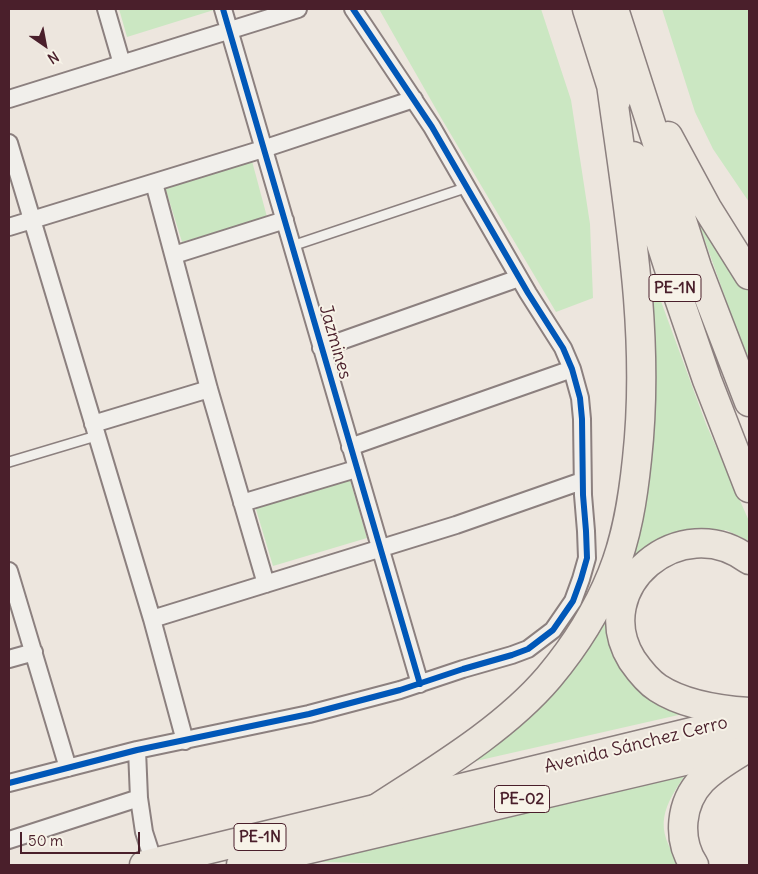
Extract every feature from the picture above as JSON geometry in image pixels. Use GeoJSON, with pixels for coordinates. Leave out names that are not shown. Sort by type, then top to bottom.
{"type":"FeatureCollection","features":[{"type":"Feature","properties":{"kind":"highway","name":"PE-1N"},"geometry":{"type":"LineString","coordinates":[[587,9],[623,80],[749,402]]}},
{"type":"Feature","properties":{"kind":"highway","name":"PE-1N"},"geometry":{"type":"LineString","coordinates":[[614,9],[623,80],[671,276],[707,380],[749,488]]}},
{"type":"Feature","properties":{"kind":"highway"},"geometry":{"type":"LineString","coordinates":[[623,80],[749,275]]}},
{"type":"Feature","properties":{"kind":"highway"},"geometry":{"type":"LineString","coordinates":[[376,808],[468,746],[532,695],[560,663],[584,630],[612,573],[620,551],[632,502],[640,434],[642,373],[639,297],[623,80]]}},
{"type":"Feature","properties":{"kind":"highway"},"geometry":{"type":"LineString","coordinates":[[749,560],[737,552],[716,545],[695,543],[667,550],[649,561],[636,574],[626,595],[621,619],[622,633],[629,655],[642,674],[658,688],[698,704],[725,710],[749,712]]}},
{"type":"Feature","properties":{"kind":"highway","name":"Avenida Sánchez Cerro"},"geometry":{"type":"LineString","coordinates":[[149,864],[749,718]]}},
{"type":"Feature","properties":{"kind":"highway"},"geometry":{"type":"LineString","coordinates":[[694,865],[686,850],[683,832],[683,821],[689,799],[700,782],[708,774],[749,746]]}},
{"type":"Feature","properties":{"kind":"highway","name":"Avenida Sánchez Cerro"},"geometry":{"type":"LineString","coordinates":[[241,865],[749,746]]}},
{"type":"Feature","properties":{"kind":"street"},"geometry":{"type":"LineString","coordinates":[[106,9],[122,64]]}},
{"type":"Feature","properties":{"kind":"street","name":"Jazmines"},"geometry":{"type":"LineString","coordinates":[[223,9],[420,684]]}},
{"type":"Feature","properties":{"kind":"street"},"geometry":{"type":"LineString","coordinates":[[9,99],[298,9]]}},
{"type":"Feature","properties":{"kind":"street"},"geometry":{"type":"LineString","coordinates":[[9,783],[137,750],[309,714],[420,684],[528,649],[554,630],[573,601],[586,558],[586,531],[582,480],[582,419],[580,398],[572,369],[563,348],[519,278],[468,187],[414,99],[353,9]]}},
{"type":"Feature","properties":{"kind":"street"},"geometry":{"type":"LineString","coordinates":[[9,227],[264,149],[414,99]]}},
{"type":"Feature","properties":{"kind":"street"},"geometry":{"type":"LineString","coordinates":[[9,143],[152,619],[185,741]]}},
{"type":"Feature","properties":{"kind":"street"},"geometry":{"type":"LineString","coordinates":[[154,183],[209,389],[266,584]]}},
{"type":"Feature","properties":{"kind":"street"},"geometry":{"type":"LineString","coordinates":[[174,255],[285,220]]}},
{"type":"Feature","properties":{"kind":"street"},"geometry":{"type":"LineString","coordinates":[[321,348],[519,278]]}},
{"type":"Feature","properties":{"kind":"street"},"geometry":{"type":"LineString","coordinates":[[350,447],[572,369]]}},
{"type":"Feature","properties":{"kind":"street"},"geometry":{"type":"LineString","coordinates":[[94,430],[209,389]]}},
{"type":"Feature","properties":{"kind":"street"},"geometry":{"type":"LineString","coordinates":[[242,503],[356,469]]}},
{"type":"Feature","properties":{"kind":"street"},"geometry":{"type":"LineString","coordinates":[[152,619],[464,522],[582,480]]}},
{"type":"Feature","properties":{"kind":"street"},"geometry":{"type":"LineString","coordinates":[[9,571],[11,588],[34,652],[68,768]]}},
{"type":"Feature","properties":{"kind":"street"},"geometry":{"type":"LineString","coordinates":[[9,659],[34,652]]}},
{"type":"Feature","properties":{"kind":"street"},"geometry":{"type":"LineString","coordinates":[[137,750],[139,798],[149,864]]}},
{"type":"Feature","properties":{"kind":"street"},"geometry":{"type":"LineString","coordinates":[[9,840],[139,798]]}},
{"type":"Feature","properties":{"kind":"lane"},"geometry":{"type":"LineString","coordinates":[[292,246],[468,187]]}},
{"type":"Feature","properties":{"kind":"lane"},"geometry":{"type":"LineString","coordinates":[[9,462],[94,430]]}},
{"type":"Feature","properties":{"kind":"green space"},"geometry":{"type":"Polygon","coordinates":[[[119,9],[217,9],[127,37],[119,9]]]}},
{"type":"Feature","properties":{"kind":"green space"},"geometry":{"type":"Polygon","coordinates":[[[379,9],[541,9],[571,100],[590,224],[593,298],[556,312],[379,9]]]}},
{"type":"Feature","properties":{"kind":"green space"},"geometry":{"type":"Polygon","coordinates":[[[662,9],[749,9],[749,202],[713,149],[695,112],[662,9]]]}},
{"type":"Feature","properties":{"kind":"green space"},"geometry":{"type":"Polygon","coordinates":[[[252,161],[267,217],[182,242],[165,187],[252,161]]]}},
{"type":"Feature","properties":{"kind":"green space"},"geometry":{"type":"Polygon","coordinates":[[[693,207],[749,291],[749,365],[693,207]]]}},
{"type":"Feature","properties":{"kind":"green space"},"geometry":{"type":"Polygon","coordinates":[[[644,255],[706,424],[749,521],[749,541],[726,530],[694,531],[621,579],[644,255]]]}},
{"type":"Feature","properties":{"kind":"green space"},"geometry":{"type":"Polygon","coordinates":[[[349,477],[367,538],[273,566],[255,506],[349,477]]]}},
{"type":"Feature","properties":{"kind":"green space"},"geometry":{"type":"Polygon","coordinates":[[[611,604],[609,620],[696,711],[454,766],[611,604]]]}},
{"type":"Feature","properties":{"kind":"green space"},"geometry":{"type":"Polygon","coordinates":[[[688,771],[672,796],[664,817],[666,839],[681,865],[445,865],[320,862],[688,771]]]}},
{"type":"Feature","properties":{"kind":"cycle path"},"geometry":{"type":"LineString","coordinates":[[223,9],[420,684]]}},
{"type":"Feature","properties":{"kind":"cycle path"},"geometry":{"type":"LineString","coordinates":[[9,783],[137,750],[309,714],[400,690],[512,655],[528,649],[553,630],[573,601],[587,558],[583,495],[582,419],[580,398],[572,369],[563,348],[528,293],[432,127],[353,9]]}}]}
